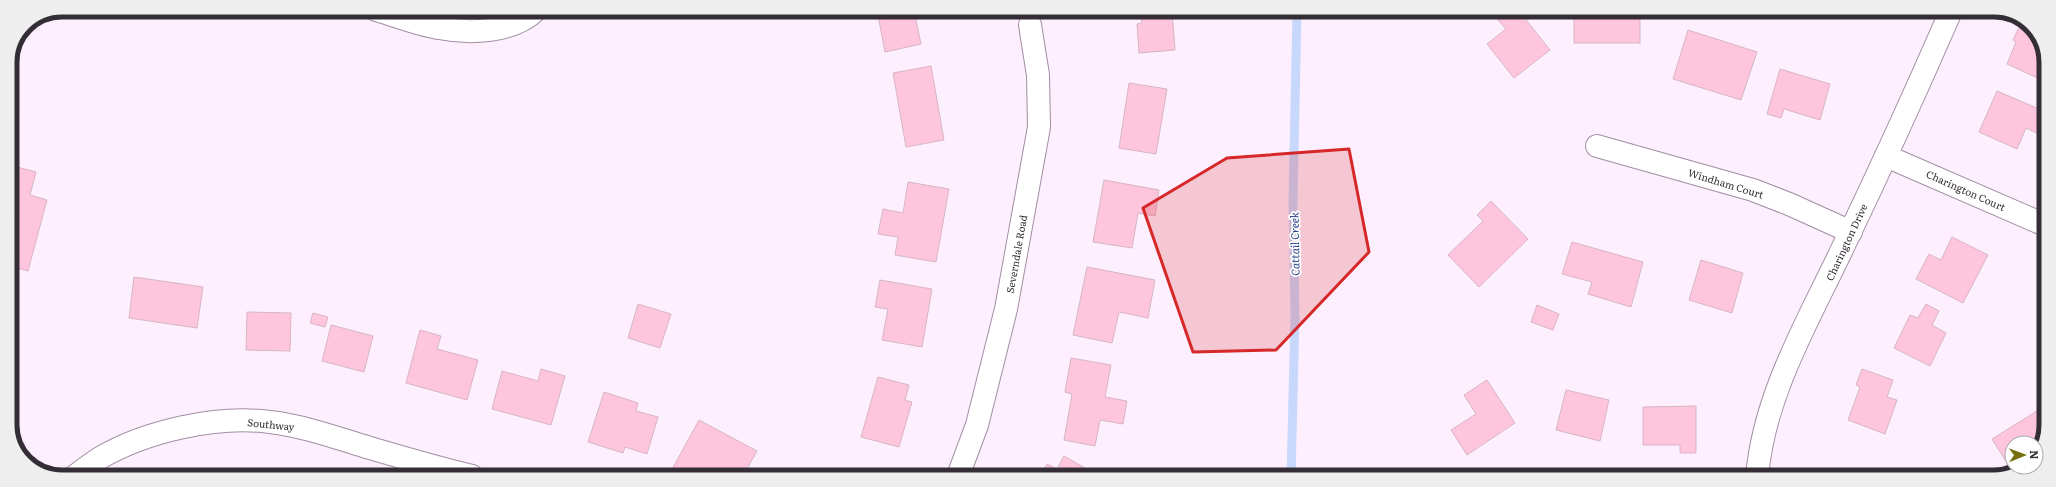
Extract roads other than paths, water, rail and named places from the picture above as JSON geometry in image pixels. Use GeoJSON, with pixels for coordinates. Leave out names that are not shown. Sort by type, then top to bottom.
{"type":"FeatureCollection","features":[{"type":"Feature","properties":{"kind":"street"},"geometry":{"type":"LineString","coordinates":[[400,17],[438,28],[473,31],[502,28],[528,17]]}},
{"type":"Feature","properties":{"kind":"street","name":"Charington Drive"},"geometry":{"type":"LineString","coordinates":[[1758,470],[1770,408],[1786,367],[1851,232],[1948,17]]}},
{"type":"Feature","properties":{"kind":"street","name":"Severndale Road"},"geometry":{"type":"LineString","coordinates":[[960,470],[977,425],[1006,309],[1039,127],[1038,74],[1030,25]]}},
{"type":"Feature","properties":{"kind":"street","name":"Windham Court"},"geometry":{"type":"LineString","coordinates":[[1597,146],[1753,190],[1789,204],[1851,232]]}},
{"type":"Feature","properties":{"kind":"street","name":"Charington Court"},"geometry":{"type":"LineString","coordinates":[[1886,156],[2039,222]]}},
{"type":"Feature","properties":{"kind":"street","name":"Southway"},"geometry":{"type":"LineString","coordinates":[[83,470],[100,458],[157,434],[207,423],[238,421],[269,422],[308,429],[417,463],[447,470]]}},
{"type":"Feature","properties":{"kind":"waterway","name":"Cattail Creek"},"geometry":{"type":"LineString","coordinates":[[1291,470],[1295,317],[1293,201],[1297,17]]}}]}
